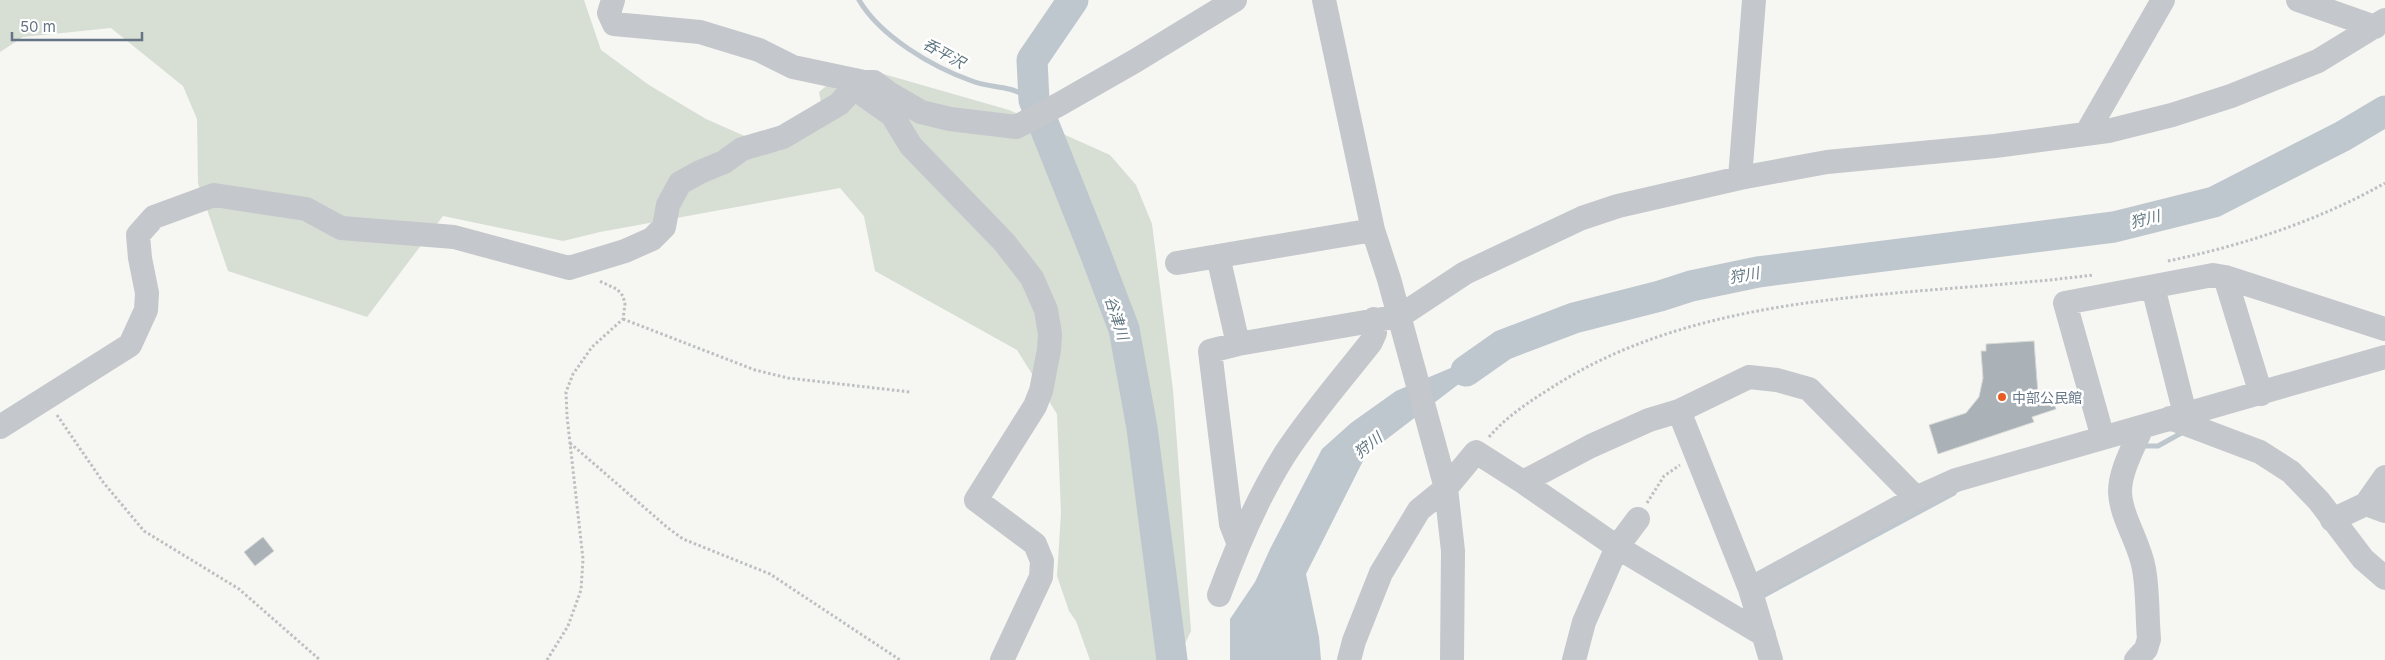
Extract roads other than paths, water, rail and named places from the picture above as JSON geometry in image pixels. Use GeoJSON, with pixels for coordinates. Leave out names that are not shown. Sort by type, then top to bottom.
{"type":"FeatureCollection","features":[{"type":"Feature","properties":{"kind":"street"},"geometry":{"type":"LineString","coordinates":[[613,0],[609,13],[614,24],[700,32],[758,50],[793,67],[858,86],[892,115],[911,146],[1004,242],[1032,278],[1046,310],[1049,350],[1041,392],[1035,406],[976,500],[1035,544],[1042,561],[1041,577],[1002,660]]}},
{"type":"Feature","properties":{"kind":"street"},"geometry":{"type":"LineString","coordinates":[[0,427],[130,345],[146,310],[147,293],[140,258],[138,235],[154,216],[214,195],[306,208],[341,228],[454,237],[569,268],[625,251],[652,239],[664,227],[668,205],[680,183],[724,162],[742,149],[783,138],[839,104],[858,86],[874,82],[890,94],[921,112],[950,119],[1016,126],[1058,105],[1135,61],[1234,0]]}},
{"type":"Feature","properties":{"kind":"street"},"geometry":{"type":"LineString","coordinates":[[1324,0],[1373,230],[1400,316],[1444,479],[1452,551],[1452,660]]}},
{"type":"Feature","properties":{"kind":"street"},"geometry":{"type":"LineString","coordinates":[[1740,178],[1754,0]]}},
{"type":"Feature","properties":{"kind":"street"},"geometry":{"type":"LineString","coordinates":[[2086,134],[2163,0]]}},
{"type":"Feature","properties":{"kind":"street"},"geometry":{"type":"LineString","coordinates":[[2298,0],[2380,24]]}},
{"type":"Feature","properties":{"kind":"street"},"geometry":{"type":"LineString","coordinates":[[1238,542],[1231,524],[1210,351],[1238,344],[1400,316],[1466,273],[1582,218],[1618,206],[1740,178],[1827,162],[1995,146],[2086,134],[2108,131],[2172,115],[2231,96],[2318,61],[2380,24]]}},
{"type":"Feature","properties":{"kind":"street"},"geometry":{"type":"LineString","coordinates":[[1177,263],[1373,230]]}},
{"type":"Feature","properties":{"kind":"street"},"geometry":{"type":"LineString","coordinates":[[1218,256],[1238,344]]}},
{"type":"Feature","properties":{"kind":"street"},"geometry":{"type":"LineString","coordinates":[[2103,438],[2064,303],[2213,276],[2225,277],[2385,328]]}},
{"type":"Feature","properties":{"kind":"street"},"geometry":{"type":"LineString","coordinates":[[2225,277],[2261,394]]}},
{"type":"Feature","properties":{"kind":"street"},"geometry":{"type":"LineString","coordinates":[[2153,287],[2178,416],[2201,432],[2260,452],[2291,472],[2319,500],[2332,520],[2363,559],[2385,578]]}},
{"type":"Feature","properties":{"kind":"street"},"geometry":{"type":"LineString","coordinates":[[1219,595],[1238,542],[1285,455],[1307,422],[1371,342],[1375,333],[1374,319]]}},
{"type":"Feature","properties":{"kind":"street"},"geometry":{"type":"LineString","coordinates":[[1750,589],[1916,498],[1956,480],[2385,357]]}},
{"type":"Feature","properties":{"kind":"street"},"geometry":{"type":"LineString","coordinates":[[1523,482],[1591,446],[1649,420],[1679,411],[1750,377],[1777,380],[1809,389],[1916,498]]}},
{"type":"Feature","properties":{"kind":"street"},"geometry":{"type":"LineString","coordinates":[[1679,411],[1750,589],[1771,660]]}},
{"type":"Feature","properties":{"kind":"street"},"geometry":{"type":"LineString","coordinates":[[2136,660],[2146,649],[2148,639],[2145,570],[2136,540],[2122,505],[2120,492],[2122,478],[2142,427]]}},
{"type":"Feature","properties":{"kind":"street"},"geometry":{"type":"LineString","coordinates":[[1349,660],[1354,641],[1380,573],[1419,510],[1444,479],[1476,452],[1617,547],[1764,635]]}},
{"type":"Feature","properties":{"kind":"street"},"geometry":{"type":"LineString","coordinates":[[2332,520],[2376,507],[2385,477]]}},
{"type":"Feature","properties":{"kind":"street"},"geometry":{"type":"LineString","coordinates":[[1574,660],[1584,622],[1617,547],[1638,519]]}},
{"type":"Feature","properties":{"kind":"water"},"geometry":{"type":"Polygon","coordinates":[[[1515,341],[1366,455],[1306,574],[1319,637],[1321,660],[1230,660],[1230,619],[1255,582],[1322,449],[1351,423],[1396,391],[1515,341]]]}},
{"type":"Feature","properties":{"kind":"waterway","name":"呑平沢"},"geometry":{"type":"LineString","coordinates":[[859,0],[868,13],[893,38],[924,59],[940,68],[972,81],[1012,90],[1034,100]]}},
{"type":"Feature","properties":{"kind":"waterway","name":"谷津川"},"geometry":{"type":"LineString","coordinates":[[1073,0],[1032,60],[1034,100],[1124,329],[1142,428],[1172,660]]}},
{"type":"Feature","properties":{"kind":"waterway","name":"狩川"},"geometry":{"type":"LineString","coordinates":[[1466,371],[1503,345],[1574,318],[1691,286],[1758,272],[2114,227],[2214,202],[2343,136],[2385,111]]}},
{"type":"Feature","properties":{"kind":"waterway"},"geometry":{"type":"LineString","coordinates":[[2140,446],[2158,446],[2185,431]]}},
{"type":"Feature","properties":{"kind":"waterway"},"geometry":{"type":"LineString","coordinates":[[1759,598],[1954,493]]}},
{"type":"Feature","properties":{"kind":"place","name":"中部公民館"},"geometry":{"type":"Point","coordinates":[2002,397]}}]}
